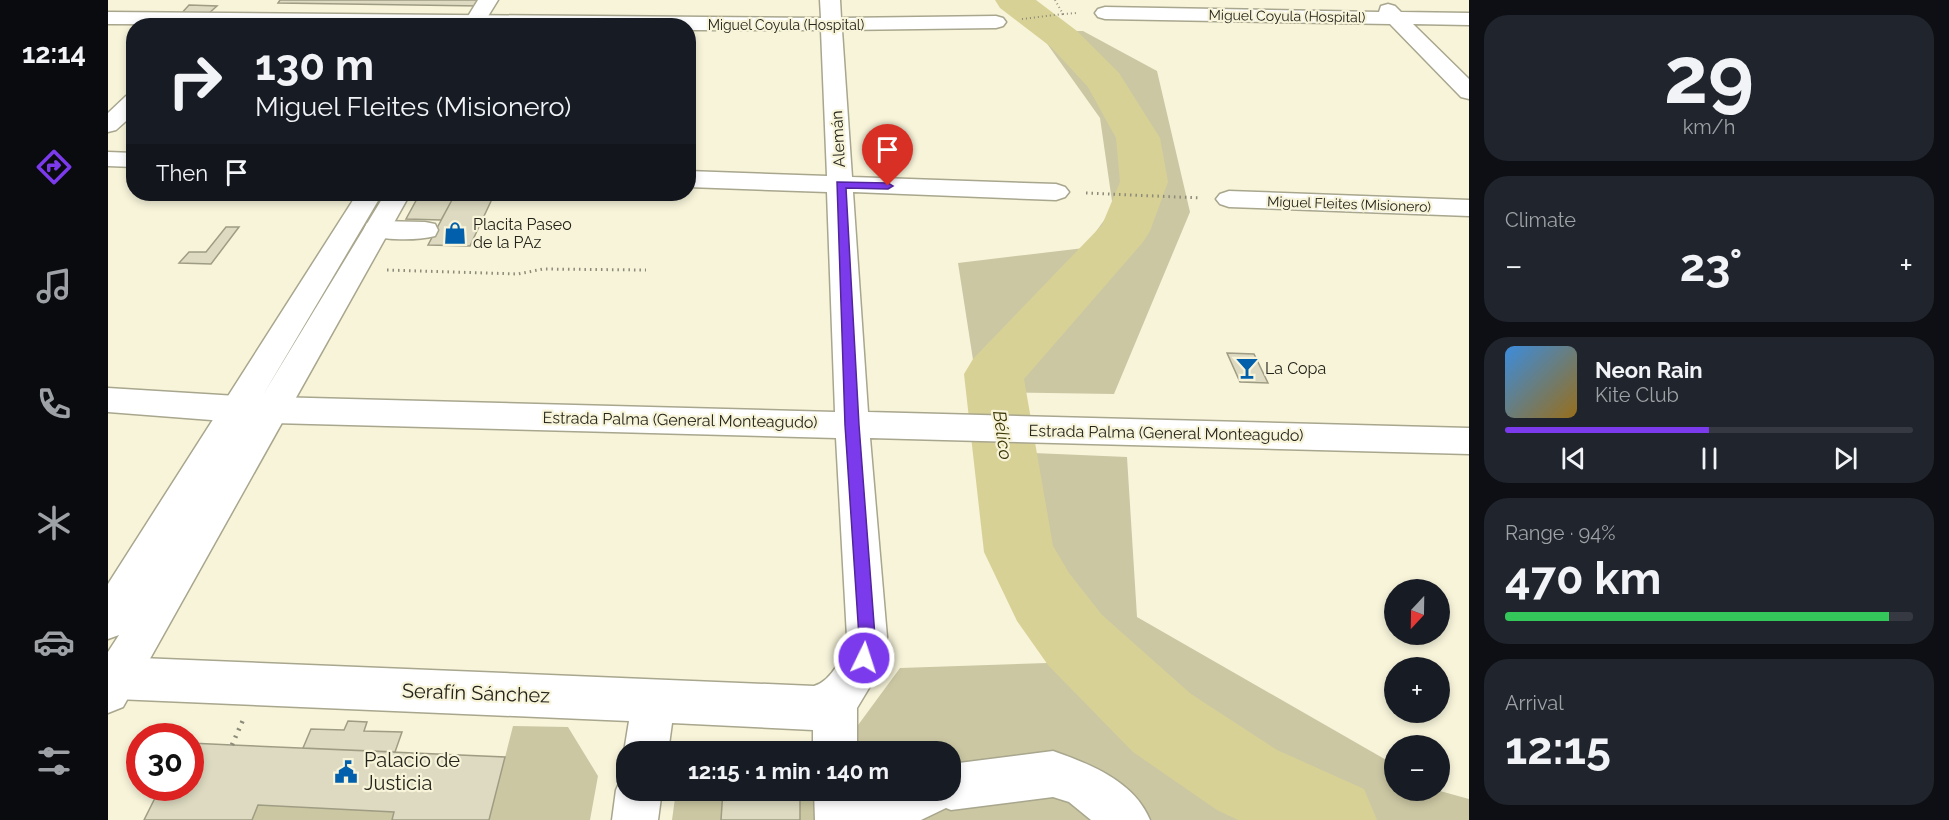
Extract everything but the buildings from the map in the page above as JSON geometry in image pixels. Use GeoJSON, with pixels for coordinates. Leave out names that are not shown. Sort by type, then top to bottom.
{"type":"FeatureCollection","features":[{"type":"Feature","properties":{"kind":"street"},"geometry":{"type":"LineString","coordinates":[[220,18],[239,0]]}},
{"type":"Feature","properties":{"kind":"street"},"geometry":{"type":"LineString","coordinates":[[484,18],[488,0]]}},
{"type":"Feature","properties":{"kind":"street"},"geometry":{"type":"LineString","coordinates":[[488,18],[508,0]]}},
{"type":"Feature","properties":{"kind":"street","name":"Alemán"},"geometry":{"type":"LineString","coordinates":[[830,0],[852,425],[867,637],[864,658],[854,676],[835,700]]}},
{"type":"Feature","properties":{"kind":"street"},"geometry":{"type":"LineString","coordinates":[[1378,0],[1469,93]]}},
{"type":"Feature","properties":{"kind":"street","name":"Miguel Coyula (Hospital)"},"geometry":{"type":"LineString","coordinates":[[1105,13],[1469,19]]}},
{"type":"Feature","properties":{"kind":"street","name":"Miguel Coyula (Hospital)"},"geometry":{"type":"LineString","coordinates":[[108,18],[126,19]]}},
{"type":"Feature","properties":{"kind":"street","name":"Miguel Coyula (Hospital)"},"geometry":{"type":"LineString","coordinates":[[696,25],[831,26],[996,22]]}},
{"type":"Feature","properties":{"kind":"street"},"geometry":{"type":"LineString","coordinates":[[108,125],[126,108]]}},
{"type":"Feature","properties":{"kind":"street"},"geometry":{"type":"LineString","coordinates":[[108,159],[126,160]]}},
{"type":"Feature","properties":{"kind":"street"},"geometry":{"type":"LineString","coordinates":[[696,179],[1056,192]]}},
{"type":"Feature","properties":{"kind":"street","name":"Miguel Fleites (Misionero)"},"geometry":{"type":"LineString","coordinates":[[1229,199],[1469,208]]}},
{"type":"Feature","properties":{"kind":"street"},"geometry":{"type":"LineString","coordinates":[[108,620],[365,201]]}},
{"type":"Feature","properties":{"kind":"street"},"geometry":{"type":"LineString","coordinates":[[112,685],[393,201]]}},
{"type":"Feature","properties":{"kind":"street"},"geometry":{"type":"LineString","coordinates":[[377,229],[425,230]]}},
{"type":"Feature","properties":{"kind":"street","name":"Estrada Palma (General Monteagudo)"},"geometry":{"type":"LineString","coordinates":[[108,400],[237,409],[1469,441]]}},
{"type":"Feature","properties":{"kind":"street","name":"Serafín Sánchez"},"geometry":{"type":"LineString","coordinates":[[112,685],[814,708],[835,700]]}},
{"type":"Feature","properties":{"kind":"street"},"geometry":{"type":"LineString","coordinates":[[835,700],[835,741]]}},
{"type":"Feature","properties":{"kind":"street"},"geometry":{"type":"LineString","coordinates":[[648,741],[654,701]]}},
{"type":"Feature","properties":{"kind":"street"},"geometry":{"type":"LineString","coordinates":[[961,786],[1053,774],[1083,784],[1127,820]]}},
{"type":"Feature","properties":{"kind":"street"},"geometry":{"type":"LineString","coordinates":[[635,820],[638,801]]}},
{"type":"Feature","properties":{"kind":"street"},"geometry":{"type":"LineString","coordinates":[[837,801],[838,820]]}},
{"type":"Feature","properties":{"kind":"street"},"geometry":{"type":"LineString","coordinates":[[869,820],[910,801]]}},
{"type":"Feature","properties":{"kind":"path"},"geometry":{"type":"LineString","coordinates":[[1016,20],[1063,14]]}},
{"type":"Feature","properties":{"kind":"path"},"geometry":{"type":"LineString","coordinates":[[1100,193],[1229,199]]}},
{"type":"Feature","properties":{"kind":"path"},"geometry":{"type":"LineString","coordinates":[[353,270],[518,274],[543,269],[646,270]]}},
{"type":"Feature","properties":{"kind":"shaded area"},"geometry":{"type":"Polygon","coordinates":[[[1038,31],[1083,31],[1157,71],[1190,212],[1114,394],[978,392],[958,263],[1084,248],[1113,208],[1100,118],[1038,31]]]}},
{"type":"Feature","properties":{"kind":"shaded area"},"geometry":{"type":"Polygon","coordinates":[[[986,451],[1127,457],[1137,617],[1384,759],[1384,801],[1450,801],[1450,794],[1469,799],[1469,820],[672,820],[675,801],[961,801],[961,741],[846,741],[900,668],[1047,663],[984,549],[986,451]]]}},
{"type":"Feature","properties":{"kind":"shaded area"},"geometry":{"type":"Polygon","coordinates":[[[513,726],[568,727],[598,776],[590,820],[489,820],[513,726]]]}},
{"type":"Feature","properties":{"kind":"shaded area"},"geometry":{"type":"Polygon","coordinates":[[[258,805],[394,812],[392,820],[252,820],[258,805]]]}},
{"type":"Feature","properties":{"kind":"waterway","name":"Bélico"},"geometry":{"type":"LineString","coordinates":[[1013,0],[1064,39],[1105,82],[1138,138],[1144,182],[1125,231],[994,374],[1019,552],[1043,597],[1075,640],[1162,723],[1247,780],[1333,820]]}},
{"type":"Feature","properties":{"kind":"place","name":"Placita Paseo de la PAz"},"geometry":{"type":"Point","coordinates":[455,233]}},
{"type":"Feature","properties":{"kind":"place","name":"La Copa"},"geometry":{"type":"Point","coordinates":[1247,368]}},
{"type":"Feature","properties":{"kind":"place","name":"Palacio de Justicia"},"geometry":{"type":"Point","coordinates":[346,772]}},
{"type":"Feature","properties":{"kind":"route"},"geometry":{"type":"LineString","coordinates":[[864,658],[867,637],[852,425],[840,185],[888,186]]}}]}
